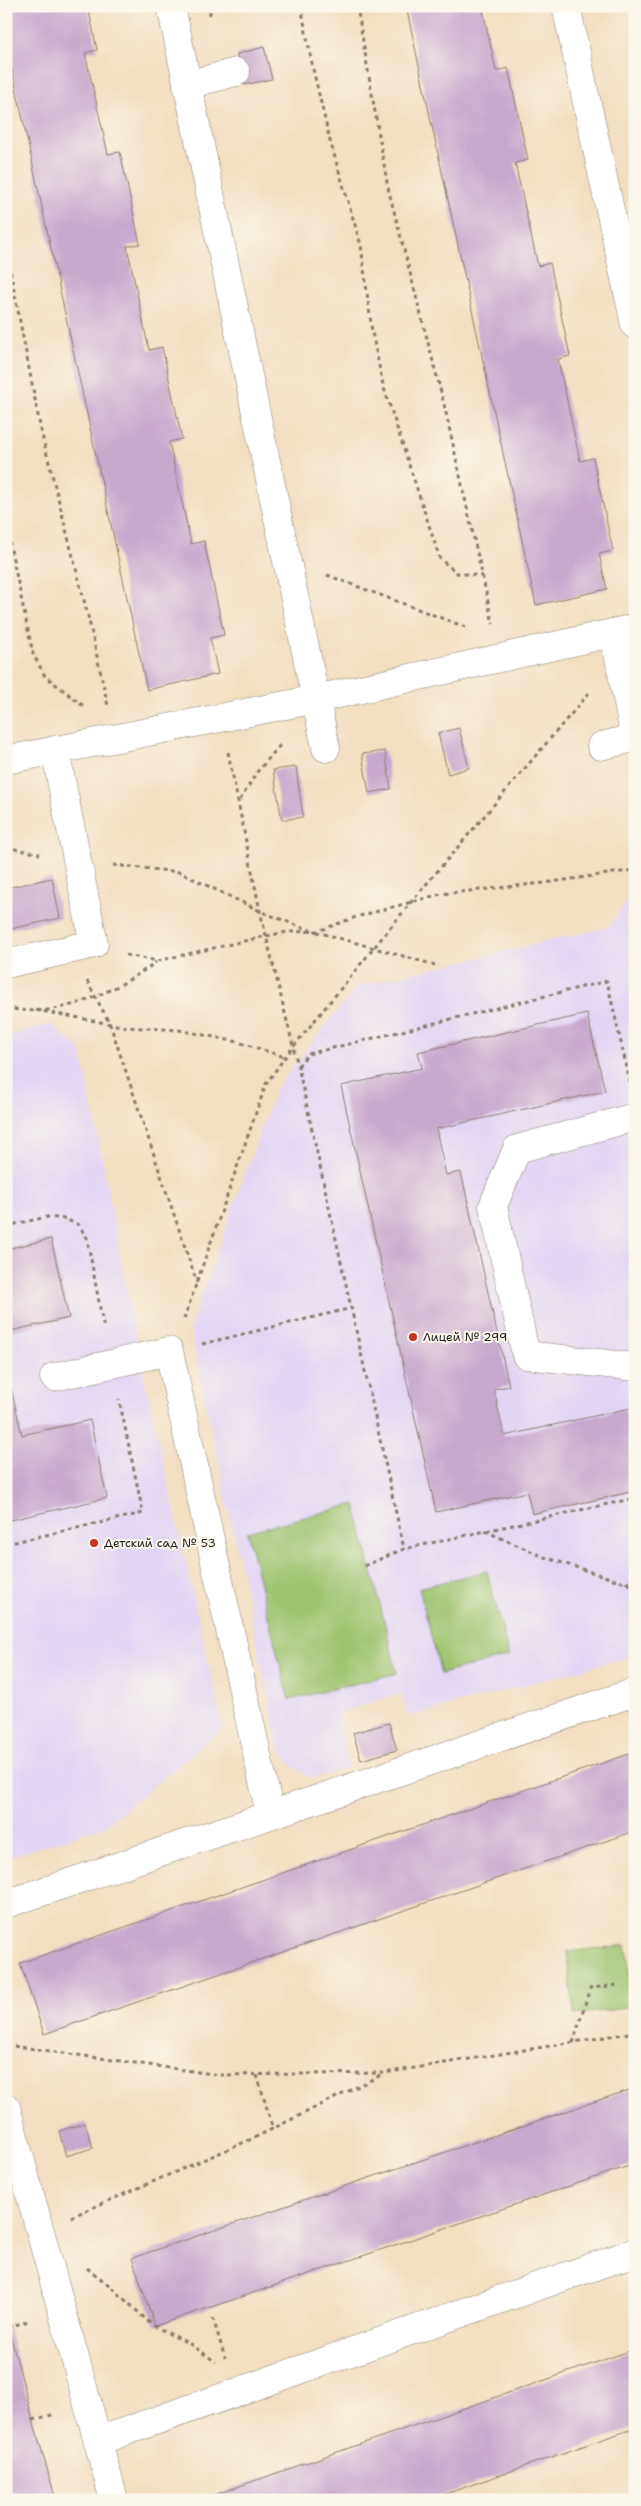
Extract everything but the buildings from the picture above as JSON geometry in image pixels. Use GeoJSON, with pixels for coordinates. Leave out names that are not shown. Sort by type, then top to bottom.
{"type":"FeatureCollection","features":[{"type":"Feature","properties":{"kind":"lane"},"geometry":{"type":"LineString","coordinates":[[171,6],[326,748]]}},
{"type":"Feature","properties":{"kind":"lane"},"geometry":{"type":"LineString","coordinates":[[566,6],[635,325]]}},
{"type":"Feature","properties":{"kind":"lane"},"geometry":{"type":"LineString","coordinates":[[187,85],[236,72]]}},
{"type":"Feature","properties":{"kind":"lane"},"geometry":{"type":"LineString","coordinates":[[6,760],[55,750],[113,729],[220,717],[316,699],[498,647],[623,640],[635,738],[601,746]]}},
{"type":"Feature","properties":{"kind":"lane"},"geometry":{"type":"LineString","coordinates":[[6,964],[84,946],[77,861],[55,750]]}},
{"type":"Feature","properties":{"kind":"lane"},"geometry":{"type":"LineString","coordinates":[[635,1117],[517,1149],[493,1206],[526,1355],[635,1367]]}},
{"type":"Feature","properties":{"kind":"lane"},"geometry":{"type":"LineString","coordinates":[[54,1377],[169,1352],[270,1814]]}},
{"type":"Feature","properties":{"kind":"lane"},"geometry":{"type":"LineString","coordinates":[[6,1904],[635,1692]]}},
{"type":"Feature","properties":{"kind":"lane"},"geometry":{"type":"LineString","coordinates":[[6,2107],[114,2500]]}},
{"type":"Feature","properties":{"kind":"lane"},"geometry":{"type":"LineString","coordinates":[[98,2441],[232,2382],[635,2252]]}},
{"type":"Feature","properties":{"kind":"path"},"geometry":{"type":"LineString","coordinates":[[301,6],[326,123],[361,245],[372,332],[383,385],[440,559],[457,573],[483,576]]}},
{"type":"Feature","properties":{"kind":"path"},"geometry":{"type":"LineString","coordinates":[[357,6],[388,188],[444,404],[498,647]]}},
{"type":"Feature","properties":{"kind":"path"},"geometry":{"type":"LineString","coordinates":[[6,248],[41,431],[88,616],[113,729]]}},
{"type":"Feature","properties":{"kind":"path"},"geometry":{"type":"LineString","coordinates":[[6,526],[34,654],[46,676],[113,729]]}},
{"type":"Feature","properties":{"kind":"path"},"geometry":{"type":"LineString","coordinates":[[288,565],[341,579],[457,624],[498,647]]}},
{"type":"Feature","properties":{"kind":"path"},"geometry":{"type":"LineString","coordinates":[[169,1352],[180,1331],[266,1084],[285,1057],[623,640]]}},
{"type":"Feature","properties":{"kind":"path"},"geometry":{"type":"LineString","coordinates":[[240,800],[257,772],[316,699]]}},
{"type":"Feature","properties":{"kind":"path"},"geometry":{"type":"LineString","coordinates":[[220,717],[240,800],[260,911],[298,1066],[404,1550]]}},
{"type":"Feature","properties":{"kind":"path"},"geometry":{"type":"LineString","coordinates":[[6,847],[77,861],[179,872],[260,911],[318,931],[435,965]]}},
{"type":"Feature","properties":{"kind":"path"},"geometry":{"type":"LineString","coordinates":[[197,1284],[110,1024],[94,997],[84,946],[157,961],[266,936],[288,932],[318,931],[412,901],[467,890],[544,883],[635,870]]}},
{"type":"Feature","properties":{"kind":"path"},"geometry":{"type":"LineString","coordinates":[[36,1010],[84,1002],[138,975],[157,961]]}},
{"type":"Feature","properties":{"kind":"path"},"geometry":{"type":"LineString","coordinates":[[298,1066],[308,1054],[606,981],[630,1086]]}},
{"type":"Feature","properties":{"kind":"path"},"geometry":{"type":"LineString","coordinates":[[6,1007],[36,1010],[110,1024],[179,1030],[238,1042],[285,1057]]}},
{"type":"Feature","properties":{"kind":"path"},"geometry":{"type":"LineString","coordinates":[[6,1226],[47,1217]]}},
{"type":"Feature","properties":{"kind":"path"},"geometry":{"type":"LineString","coordinates":[[169,1352],[352,1308]]}},
{"type":"Feature","properties":{"kind":"path"},"geometry":{"type":"LineString","coordinates":[[364,1566],[404,1550],[635,1498]]}},
{"type":"Feature","properties":{"kind":"path"},"geometry":{"type":"LineString","coordinates":[[485,1531],[544,1557],[635,1586]]}},
{"type":"Feature","properties":{"kind":"path"},"geometry":{"type":"LineString","coordinates":[[626,1584],[635,1574]]}},
{"type":"Feature","properties":{"kind":"path"},"geometry":{"type":"LineString","coordinates":[[574,2043],[590,1988],[618,1985]]}},
{"type":"Feature","properties":{"kind":"path"},"geometry":{"type":"LineString","coordinates":[[6,2045],[170,2066],[220,2075],[384,2073],[635,2032]]}},
{"type":"Feature","properties":{"kind":"path"},"geometry":{"type":"LineString","coordinates":[[82,2212],[273,2129],[384,2073]]}},
{"type":"Feature","properties":{"kind":"path"},"geometry":{"type":"LineString","coordinates":[[257,2075],[273,2129]]}},
{"type":"Feature","properties":{"kind":"path"},"geometry":{"type":"LineString","coordinates":[[82,2264],[109,2285],[152,2325],[190,2344],[232,2382]]}},
{"type":"Feature","properties":{"kind":"path"},"geometry":{"type":"LineString","coordinates":[[213,2318],[232,2382]]}},
{"type":"Feature","properties":{"kind":"shaded area","name":"Лицей № 299"},"geometry":{"type":"Polygon","coordinates":[[[635,892],[635,1655],[409,1717],[401,1693],[337,1714],[348,1768],[312,1779],[291,1765],[279,1747],[190,1328],[276,1088],[358,986],[609,927],[632,893],[635,892]]]}},
{"type":"Feature","properties":{"kind":"shaded area","name":"Детский сад № 53"},"geometry":{"type":"Polygon","coordinates":[[[51,1024],[81,1050],[140,1358],[223,1728],[105,1826],[13,1856],[6,1853],[6,1036],[51,1024]]]}},
{"type":"Feature","properties":{"kind":"green space"},"geometry":{"type":"Polygon","coordinates":[[[355,1504],[397,1673],[289,1700],[247,1532],[355,1504]]]}},
{"type":"Feature","properties":{"kind":"green space"},"geometry":{"type":"Polygon","coordinates":[[[487,1571],[509,1656],[441,1674],[419,1588],[487,1571]]]}},
{"type":"Feature","properties":{"kind":"green space"},"geometry":{"type":"Polygon","coordinates":[[[626,1945],[634,2007],[574,2015],[567,1952],[626,1945]]]}},
{"type":"Feature","properties":{"kind":"place","name":"Лицей № 299"},"geometry":{"type":"Point","coordinates":[413,1337]}},
{"type":"Feature","properties":{"kind":"place","name":"Детский сад № 53"},"geometry":{"type":"Point","coordinates":[94,1543]}}]}
